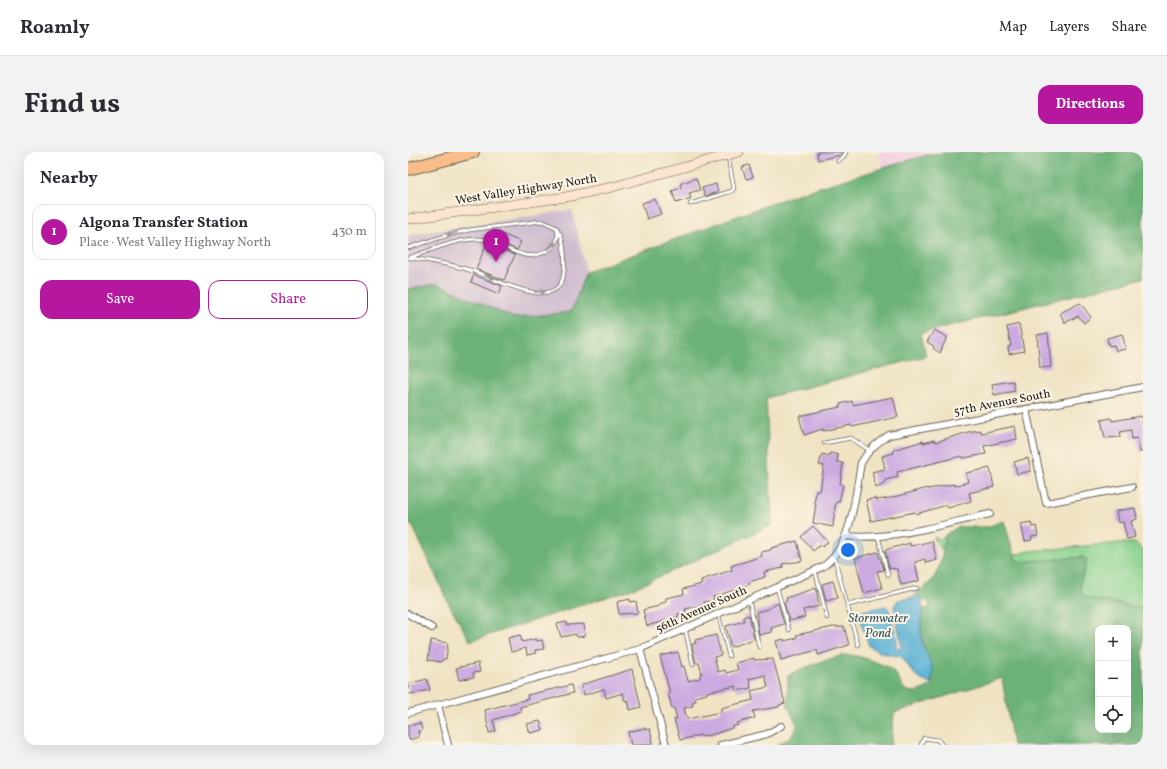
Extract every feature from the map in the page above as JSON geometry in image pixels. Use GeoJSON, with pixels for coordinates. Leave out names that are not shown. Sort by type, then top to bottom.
{"type":"FeatureCollection","features":[{"type":"Feature","properties":{"kind":"highway"},"geometry":{"type":"LineString","coordinates":[[408,169],[473,152]]}},
{"type":"Feature","properties":{"kind":"main road","name":"West Valley Highway North"},"geometry":{"type":"LineString","coordinates":[[408,219],[566,197],[612,187],[739,152]]}},
{"type":"Feature","properties":{"kind":"street","name":"57th Avenue South"},"geometry":{"type":"LineString","coordinates":[[870,450],[889,435],[1143,387]]}},
{"type":"Feature","properties":{"kind":"street"},"geometry":{"type":"LineString","coordinates":[[1026,409],[1046,503],[1132,487]]}},
{"type":"Feature","properties":{"kind":"street","name":"56th Avenue South"},"geometry":{"type":"LineString","coordinates":[[408,713],[640,648],[828,563],[846,536],[861,463],[870,450]]}},
{"type":"Feature","properties":{"kind":"street"},"geometry":{"type":"LineString","coordinates":[[846,536],[862,538],[878,536],[990,514]]}},
{"type":"Feature","properties":{"kind":"street"},"geometry":{"type":"LineString","coordinates":[[408,614],[432,628]]}},
{"type":"Feature","properties":{"kind":"street"},"geometry":{"type":"LineString","coordinates":[[640,648],[666,745]]}},
{"type":"Feature","properties":{"kind":"street"},"geometry":{"type":"LineString","coordinates":[[438,705],[448,745]]}},
{"type":"Feature","properties":{"kind":"street"},"geometry":{"type":"LineString","coordinates":[[721,745],[767,734],[781,726]]}},
{"type":"Feature","properties":{"kind":"lane"},"geometry":{"type":"LineString","coordinates":[[838,161],[846,152]]}},
{"type":"Feature","properties":{"kind":"lane"},"geometry":{"type":"LineString","coordinates":[[690,204],[732,191],[734,188],[727,155]]}},
{"type":"Feature","properties":{"kind":"lane"},"geometry":{"type":"LineString","coordinates":[[408,248],[469,230],[542,221],[557,228],[564,242],[563,277],[559,287],[551,291],[540,293],[529,292],[475,272],[408,258]]}},
{"type":"Feature","properties":{"kind":"lane"},"geometry":{"type":"LineString","coordinates":[[408,258],[445,245],[476,239],[488,241],[516,253],[532,256],[543,254],[552,247],[559,235],[557,228]]}},
{"type":"Feature","properties":{"kind":"lane"},"geometry":{"type":"LineString","coordinates":[[824,443],[851,438],[870,450]]}},
{"type":"Feature","properties":{"kind":"lane"},"geometry":{"type":"LineString","coordinates":[[878,536],[888,575]]}},
{"type":"Feature","properties":{"kind":"lane"},"geometry":{"type":"LineString","coordinates":[[834,556],[858,645]]}},
{"type":"Feature","properties":{"kind":"lane"},"geometry":{"type":"LineString","coordinates":[[815,570],[827,618]]}},
{"type":"Feature","properties":{"kind":"lane"},"geometry":{"type":"LineString","coordinates":[[777,587],[788,630]]}},
{"type":"Feature","properties":{"kind":"lane"},"geometry":{"type":"LineString","coordinates":[[848,605],[917,588]]}},
{"type":"Feature","properties":{"kind":"lane"},"geometry":{"type":"LineString","coordinates":[[748,600],[759,647]]}},
{"type":"Feature","properties":{"kind":"lane"},"geometry":{"type":"LineString","coordinates":[[718,613],[729,656]]}},
{"type":"Feature","properties":{"kind":"lane"},"geometry":{"type":"LineString","coordinates":[[684,628],[693,665]]}},
{"type":"Feature","properties":{"kind":"lane"},"geometry":{"type":"LineString","coordinates":[[921,745],[924,738],[938,740],[942,745]]}},
{"type":"Feature","properties":{"kind":"shaded area"},"geometry":{"type":"Polygon","coordinates":[[[878,152],[961,152],[930,154],[883,168],[878,152]]]}},
{"type":"Feature","properties":{"kind":"shaded area"},"geometry":{"type":"Polygon","coordinates":[[[572,210],[586,272],[571,312],[514,318],[437,284],[408,289],[408,235],[572,210]]]}},
{"type":"Feature","properties":{"kind":"green space"},"geometry":{"type":"Polygon","coordinates":[[[961,152],[1143,152],[1143,278],[921,333],[926,356],[766,398],[772,525],[635,588],[470,641],[449,604],[413,527],[408,523],[408,289],[437,284],[514,318],[571,312],[586,272],[800,193],[930,154],[961,152]]]}},
{"type":"Feature","properties":{"kind":"green space"},"geometry":{"type":"Polygon","coordinates":[[[1004,521],[1016,560],[1021,562],[1083,557],[1087,560],[1080,584],[1081,593],[1087,598],[1143,608],[1143,745],[1013,745],[1002,678],[894,713],[891,745],[777,745],[790,737],[797,725],[788,706],[788,676],[808,666],[844,655],[853,655],[892,670],[895,672],[902,686],[908,691],[917,691],[931,685],[933,671],[923,644],[921,630],[923,609],[930,608],[928,601],[921,600],[915,595],[930,582],[938,570],[942,558],[945,535],[958,527],[987,527],[1004,521]]]}},
{"type":"Feature","properties":{"kind":"green space"},"geometry":{"type":"Polygon","coordinates":[[[936,537],[939,540],[943,537],[949,545],[942,550],[934,538],[936,537]]]}},
{"type":"Feature","properties":{"kind":"green space"},"geometry":{"type":"Polygon","coordinates":[[[1118,543],[1135,543],[1143,550],[1143,608],[1087,598],[1081,593],[1080,584],[1087,560],[1083,557],[1021,562],[1016,560],[1013,555],[1030,551],[1118,543]]]}},
{"type":"Feature","properties":{"kind":"water","name":"Stormwater Pond"},"geometry":{"type":"Polygon","coordinates":[[[921,596],[923,607],[921,636],[932,667],[933,672],[931,683],[918,677],[902,657],[882,653],[869,646],[859,616],[863,611],[886,606],[889,609],[897,641],[896,648],[900,650],[901,643],[894,606],[898,600],[921,596]]]}},
{"type":"Feature","properties":{"kind":"building"},"geometry":{"type":"Polygon","coordinates":[[[817,152],[842,153],[841,155],[818,160],[817,152]]]}},
{"type":"Feature","properties":{"kind":"building"},"geometry":{"type":"Polygon","coordinates":[[[749,165],[753,177],[746,179],[742,167],[749,165]]]}},
{"type":"Feature","properties":{"kind":"building"},"geometry":{"type":"Polygon","coordinates":[[[696,178],[700,190],[689,193],[691,198],[676,203],[672,191],[681,188],[680,184],[696,178]]]}},
{"type":"Feature","properties":{"kind":"building"},"geometry":{"type":"Polygon","coordinates":[[[716,184],[718,192],[705,196],[702,188],[716,184]]]}},
{"type":"Feature","properties":{"kind":"building"},"geometry":{"type":"Polygon","coordinates":[[[655,199],[661,214],[647,219],[642,203],[655,199]]]}},
{"type":"Feature","properties":{"kind":"building"},"geometry":{"type":"Polygon","coordinates":[[[493,230],[521,242],[517,250],[490,238],[493,230]]]}},
{"type":"Feature","properties":{"kind":"building"},"geometry":{"type":"Polygon","coordinates":[[[487,243],[515,255],[504,280],[476,269],[487,243]]]}},
{"type":"Feature","properties":{"kind":"building"},"geometry":{"type":"Polygon","coordinates":[[[474,275],[502,286],[499,294],[471,282],[474,275]]]}},
{"type":"Feature","properties":{"kind":"building"},"geometry":{"type":"Polygon","coordinates":[[[1080,303],[1091,317],[1084,323],[1078,316],[1065,323],[1060,313],[1080,303]]]}},
{"type":"Feature","properties":{"kind":"building"},"geometry":{"type":"Polygon","coordinates":[[[1019,324],[1024,351],[1009,354],[1008,347],[1011,346],[1007,327],[1019,324]]]}},
{"type":"Feature","properties":{"kind":"building"},"geometry":{"type":"Polygon","coordinates":[[[934,330],[947,337],[940,353],[933,348],[934,346],[927,342],[934,330]]]}},
{"type":"Feature","properties":{"kind":"building"},"geometry":{"type":"Polygon","coordinates":[[[1048,333],[1051,367],[1040,368],[1037,335],[1048,333]]]}},
{"type":"Feature","properties":{"kind":"building"},"geometry":{"type":"Polygon","coordinates":[[[1122,334],[1126,349],[1116,351],[1114,345],[1109,346],[1107,338],[1122,334]]]}},
{"type":"Feature","properties":{"kind":"building"},"geometry":{"type":"Polygon","coordinates":[[[1013,381],[1015,391],[994,395],[992,384],[1013,381]]]}},
{"type":"Feature","properties":{"kind":"building"},"geometry":{"type":"Polygon","coordinates":[[[893,397],[898,417],[852,427],[851,425],[823,431],[823,429],[804,435],[799,416],[840,407],[840,404],[852,401],[853,405],[893,397]]]}},
{"type":"Feature","properties":{"kind":"building"},"geometry":{"type":"Polygon","coordinates":[[[1141,416],[1143,426],[1143,452],[1140,452],[1137,438],[1132,439],[1131,430],[1120,432],[1121,437],[1105,438],[1101,420],[1111,418],[1112,421],[1141,416]]]}},
{"type":"Feature","properties":{"kind":"building"},"geometry":{"type":"Polygon","coordinates":[[[1015,426],[1017,439],[984,446],[986,454],[963,458],[962,456],[897,472],[898,477],[885,480],[886,483],[876,488],[872,472],[885,469],[882,456],[894,453],[893,450],[923,441],[923,443],[935,440],[936,442],[968,432],[980,430],[981,433],[1015,426]]]}},
{"type":"Feature","properties":{"kind":"building"},"geometry":{"type":"Polygon","coordinates":[[[830,453],[838,455],[837,462],[843,463],[840,484],[843,485],[839,502],[836,502],[833,527],[813,523],[816,504],[814,504],[816,491],[820,491],[824,466],[819,465],[822,454],[829,456],[830,453]]]}},
{"type":"Feature","properties":{"kind":"building"},"geometry":{"type":"Polygon","coordinates":[[[1028,458],[1031,471],[1017,474],[1014,462],[1028,458]]]}},
{"type":"Feature","properties":{"kind":"building"},"geometry":{"type":"Polygon","coordinates":[[[990,468],[994,487],[969,493],[971,501],[948,508],[947,505],[916,514],[915,512],[871,521],[866,500],[890,498],[928,488],[954,484],[954,486],[968,482],[966,473],[990,468]]]}},
{"type":"Feature","properties":{"kind":"building"},"geometry":{"type":"Polygon","coordinates":[[[1135,508],[1137,519],[1131,521],[1135,537],[1127,539],[1123,522],[1118,523],[1116,511],[1135,508]]]}},
{"type":"Feature","properties":{"kind":"building"},"geometry":{"type":"Polygon","coordinates":[[[1031,522],[1032,527],[1036,526],[1038,536],[1031,537],[1032,540],[1025,541],[1021,524],[1031,522]]]}},
{"type":"Feature","properties":{"kind":"building"},"geometry":{"type":"Polygon","coordinates":[[[813,526],[828,542],[822,547],[820,545],[813,551],[801,537],[813,526]]]}},
{"type":"Feature","properties":{"kind":"building"},"geometry":{"type":"Polygon","coordinates":[[[797,541],[802,561],[782,564],[783,568],[764,572],[765,577],[749,582],[749,585],[713,597],[714,600],[704,602],[705,605],[685,609],[686,612],[678,614],[678,617],[647,626],[643,610],[659,606],[659,604],[666,602],[666,598],[684,594],[683,589],[702,584],[701,580],[732,570],[731,566],[762,556],[761,552],[797,541]]]}},
{"type":"Feature","properties":{"kind":"building"},"geometry":{"type":"Polygon","coordinates":[[[932,541],[937,560],[926,563],[925,559],[915,562],[919,581],[901,585],[897,569],[889,568],[885,550],[910,543],[910,546],[932,541]]]}},
{"type":"Feature","properties":{"kind":"building"},"geometry":{"type":"Polygon","coordinates":[[[878,552],[884,570],[877,571],[882,588],[864,593],[855,558],[878,552]]]}},
{"type":"Feature","properties":{"kind":"building"},"geometry":{"type":"Polygon","coordinates":[[[833,581],[838,598],[826,601],[822,584],[833,581]]]}},
{"type":"Feature","properties":{"kind":"building"},"geometry":{"type":"Polygon","coordinates":[[[816,588],[819,606],[803,610],[805,617],[789,621],[784,602],[787,601],[786,598],[816,588]]]}},
{"type":"Feature","properties":{"kind":"building"},"geometry":{"type":"Polygon","coordinates":[[[630,599],[630,602],[636,601],[638,613],[619,614],[617,602],[630,599]]]}},
{"type":"Feature","properties":{"kind":"building"},"geometry":{"type":"Polygon","coordinates":[[[778,603],[784,624],[771,628],[772,632],[759,635],[756,612],[768,609],[778,603]]]}},
{"type":"Feature","properties":{"kind":"building"},"geometry":{"type":"Polygon","coordinates":[[[749,615],[754,639],[731,647],[726,626],[744,621],[743,617],[749,615]]]}},
{"type":"Feature","properties":{"kind":"building"},"geometry":{"type":"Polygon","coordinates":[[[566,622],[567,625],[584,624],[585,636],[577,637],[576,634],[561,637],[557,624],[566,622]]]}},
{"type":"Feature","properties":{"kind":"building"},"geometry":{"type":"Polygon","coordinates":[[[838,626],[838,628],[844,626],[849,645],[818,655],[817,650],[781,660],[776,641],[797,638],[796,635],[838,626]]]}},
{"type":"Feature","properties":{"kind":"building"},"geometry":{"type":"Polygon","coordinates":[[[520,635],[522,642],[536,639],[537,641],[542,640],[544,649],[535,650],[536,653],[527,655],[526,648],[511,652],[508,638],[520,635]]]}},
{"type":"Feature","properties":{"kind":"building"},"geometry":{"type":"Polygon","coordinates":[[[716,635],[721,655],[714,657],[718,672],[725,670],[726,673],[738,670],[736,663],[754,658],[754,660],[773,659],[785,703],[779,705],[779,707],[753,711],[755,718],[737,723],[738,725],[732,728],[711,735],[700,735],[680,740],[674,719],[677,719],[674,708],[672,708],[668,693],[670,693],[660,656],[678,652],[688,681],[700,678],[700,674],[702,674],[699,663],[696,663],[692,644],[696,643],[695,640],[716,635]],[[765,675],[749,679],[751,688],[737,691],[736,686],[707,692],[707,694],[695,697],[696,701],[692,702],[693,706],[684,708],[687,719],[721,712],[721,708],[753,700],[751,691],[768,687],[765,675]]]}},
{"type":"Feature","properties":{"kind":"building"},"geometry":{"type":"Polygon","coordinates":[[[431,640],[448,643],[446,659],[443,659],[441,662],[428,660],[431,640]]]}},
{"type":"Feature","properties":{"kind":"building"},"geometry":{"type":"Polygon","coordinates":[[[478,663],[480,672],[473,673],[474,677],[459,680],[456,668],[478,663]]]}},
{"type":"Feature","properties":{"kind":"building"},"geometry":{"type":"Polygon","coordinates":[[[632,669],[641,707],[630,710],[628,700],[625,701],[623,693],[606,698],[604,689],[584,695],[581,685],[632,669]]]}},
{"type":"Feature","properties":{"kind":"building"},"geometry":{"type":"Polygon","coordinates":[[[427,679],[430,690],[410,694],[408,684],[427,679]]]}},
{"type":"Feature","properties":{"kind":"building"},"geometry":{"type":"Polygon","coordinates":[[[571,685],[573,693],[520,707],[521,711],[493,720],[496,731],[489,733],[485,710],[528,699],[527,695],[571,685]]]}},
{"type":"Feature","properties":{"kind":"building"},"geometry":{"type":"Polygon","coordinates":[[[540,721],[543,730],[530,733],[527,724],[540,721]]]}},
{"type":"Feature","properties":{"kind":"building"},"geometry":{"type":"Polygon","coordinates":[[[420,723],[422,730],[418,731],[419,737],[408,740],[408,726],[420,723]]]}},
{"type":"Feature","properties":{"kind":"building"},"geometry":{"type":"Polygon","coordinates":[[[645,728],[645,730],[650,729],[653,743],[652,745],[631,745],[628,732],[645,728]]]}},
{"type":"Feature","properties":{"kind":"place","name":"Algona Transfer Station"},"geometry":{"type":"Point","coordinates":[496,262]}}]}
